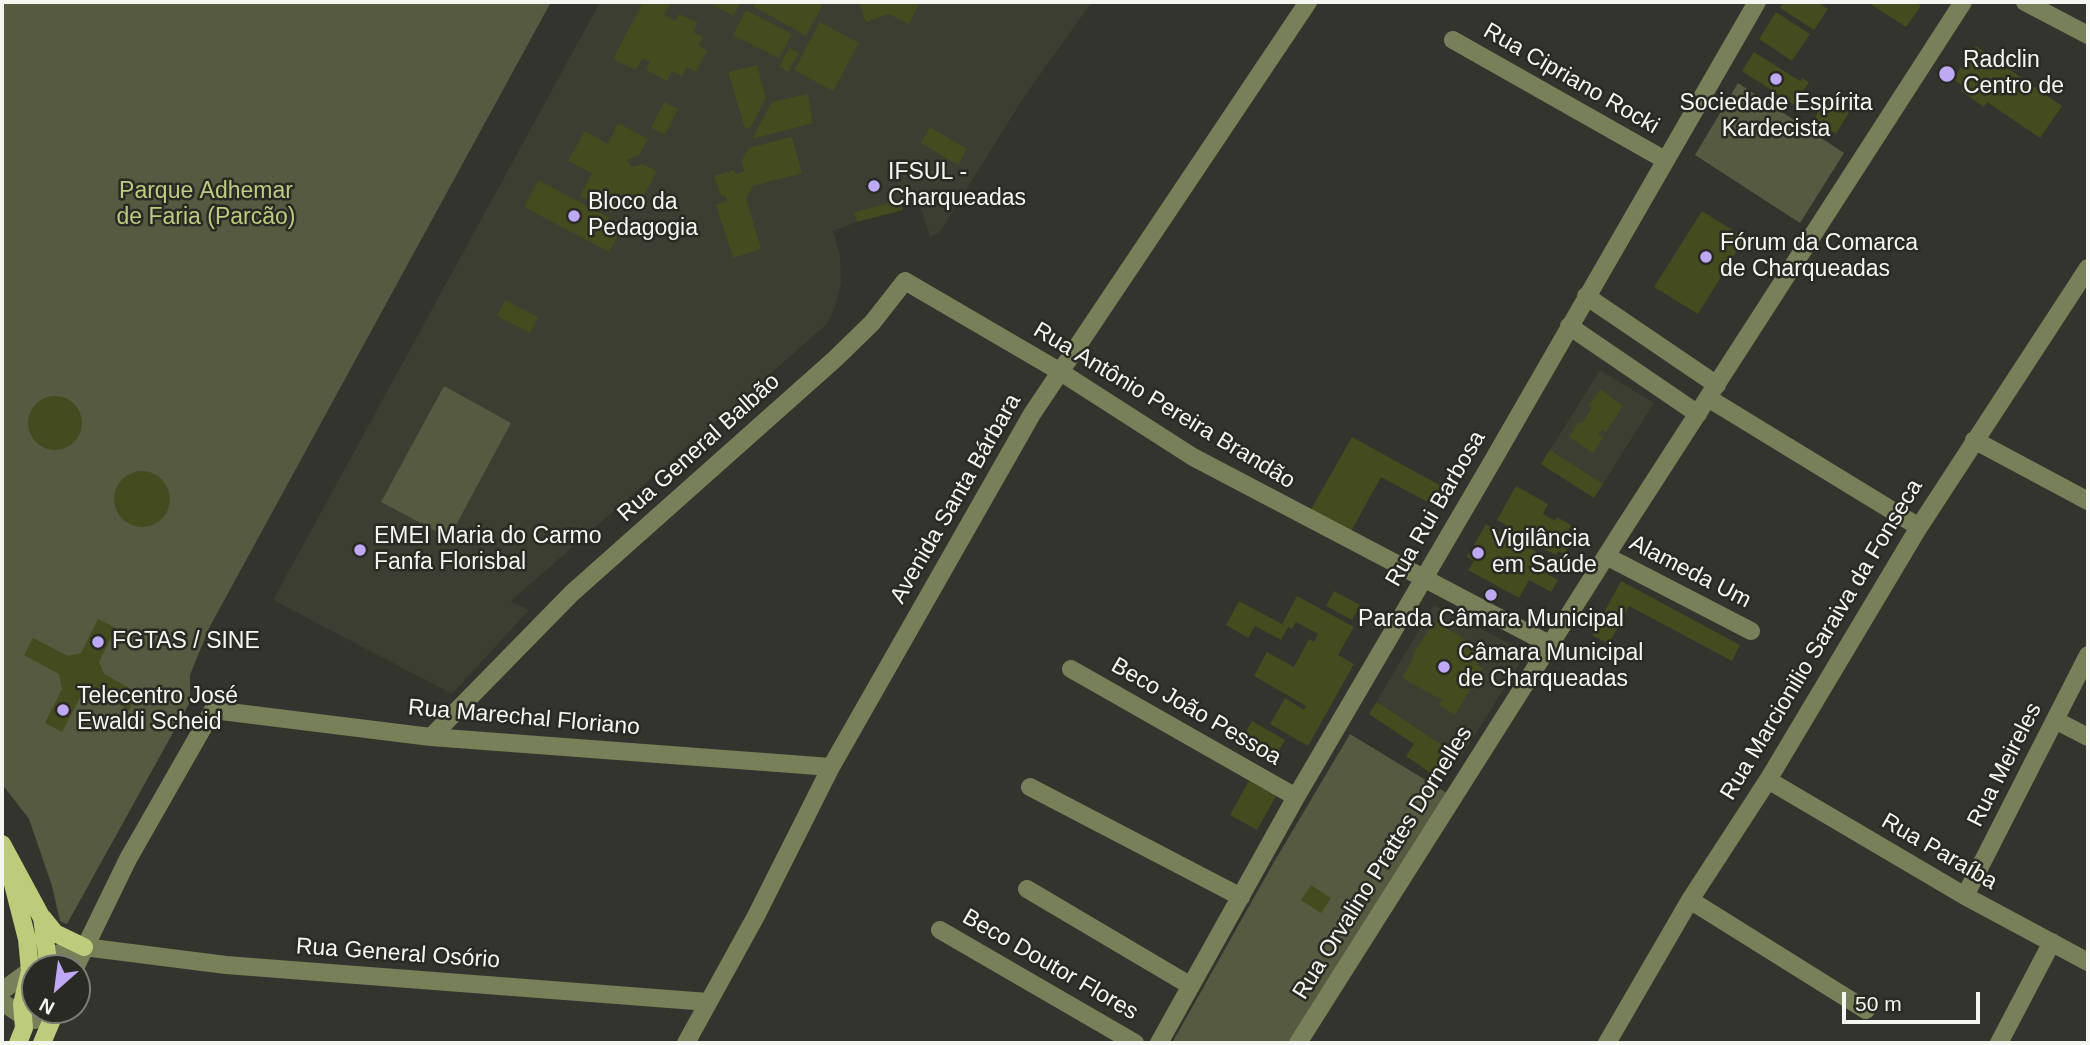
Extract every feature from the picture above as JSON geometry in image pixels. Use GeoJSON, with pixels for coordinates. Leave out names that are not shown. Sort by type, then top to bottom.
{"type":"FeatureCollection","features":[{"type":"Feature","properties":{"kind":"main road"},"geometry":{"type":"LineString","coordinates":[[2,844],[42,918],[55,933],[84,947]]}},
{"type":"Feature","properties":{"kind":"main road"},"geometry":{"type":"LineString","coordinates":[[11,861],[13,884],[28,954]]}},
{"type":"Feature","properties":{"kind":"main road"},"geometry":{"type":"LineString","coordinates":[[42,918],[47,954]]}},
{"type":"Feature","properties":{"kind":"main road"},"geometry":{"type":"LineString","coordinates":[[18,1043],[24,1024]]}},
{"type":"Feature","properties":{"kind":"main road"},"geometry":{"type":"LineString","coordinates":[[42,1043],[51,1024]]}},
{"type":"Feature","properties":{"kind":"street","name":"Avenida Santa Bárbara"},"geometry":{"type":"LineString","coordinates":[[686,1043],[756,916],[831,767],[1025,426],[1059,371],[1308,2]]}},
{"type":"Feature","properties":{"kind":"street","name":"Rua Rui Barbosa"},"geometry":{"type":"LineString","coordinates":[[1159,1043],[1296,797],[1757,2]]}},
{"type":"Feature","properties":{"kind":"street","name":"Rua Orvalino Prattes Dornelles"},"geometry":{"type":"LineString","coordinates":[[1298,1043],[1606,556],[1963,2]]}},
{"type":"Feature","properties":{"kind":"street"},"geometry":{"type":"LineString","coordinates":[[2025,2],[2088,35]]}},
{"type":"Feature","properties":{"kind":"street","name":"Rua Cipriano Rocki"},"geometry":{"type":"LineString","coordinates":[[1453,40],[1665,160]]}},
{"type":"Feature","properties":{"kind":"street","name":"Rua Marcionilio Saraiva da Fonseca"},"geometry":{"type":"LineString","coordinates":[[1607,1043],[1690,900],[1768,780],[1919,527],[2088,268]]}},
{"type":"Feature","properties":{"kind":"street","name":"Rua Antônio Pereira Brandão"},"geometry":{"type":"LineString","coordinates":[[905,281],[1059,371],[1193,457],[1550,645]]}},
{"type":"Feature","properties":{"kind":"street","name":"Rua General Balbão"},"geometry":{"type":"LineString","coordinates":[[431,737],[572,593],[835,359],[872,323],[905,281]]}},
{"type":"Feature","properties":{"kind":"street"},"geometry":{"type":"LineString","coordinates":[[1586,296],[1713,391],[1919,527]]}},
{"type":"Feature","properties":{"kind":"street"},"geometry":{"type":"LineString","coordinates":[[1569,326],[1698,414]]}},
{"type":"Feature","properties":{"kind":"street"},"geometry":{"type":"LineString","coordinates":[[1974,440],[2088,501]]}},
{"type":"Feature","properties":{"kind":"street","name":"Alameda Um"},"geometry":{"type":"LineString","coordinates":[[1606,556],[1751,631]]}},
{"type":"Feature","properties":{"kind":"street","name":"Rua Meireles"},"geometry":{"type":"LineString","coordinates":[[1965,896],[2088,655]]}},
{"type":"Feature","properties":{"kind":"street","name":"Beco João Pessoa"},"geometry":{"type":"LineString","coordinates":[[1071,669],[1296,797]]}},
{"type":"Feature","properties":{"kind":"street","name":"Rua Marechal Floriano"},"geometry":{"type":"LineString","coordinates":[[84,947],[128,859],[213,710],[431,737],[831,767]]}},
{"type":"Feature","properties":{"kind":"street"},"geometry":{"type":"LineString","coordinates":[[2055,720],[2088,737]]}},
{"type":"Feature","properties":{"kind":"street","name":"Rua Paraíba"},"geometry":{"type":"LineString","coordinates":[[1768,780],[1965,896],[2088,962]]}},
{"type":"Feature","properties":{"kind":"street"},"geometry":{"type":"LineString","coordinates":[[1030,787],[1241,897]]}},
{"type":"Feature","properties":{"kind":"street"},"geometry":{"type":"LineString","coordinates":[[1027,889],[1191,986]]}},
{"type":"Feature","properties":{"kind":"street"},"geometry":{"type":"LineString","coordinates":[[1690,900],[1866,1010]]}},
{"type":"Feature","properties":{"kind":"street","name":"Beco Doutor Flores"},"geometry":{"type":"LineString","coordinates":[[940,930],[1135,1043]]}},
{"type":"Feature","properties":{"kind":"street"},"geometry":{"type":"LineString","coordinates":[[1999,1043],[2052,942]]}},
{"type":"Feature","properties":{"kind":"street"},"geometry":{"type":"LineString","coordinates":[[62,954],[72,948],[84,947],[81,954]]}},
{"type":"Feature","properties":{"kind":"street","name":"Rua General Osório"},"geometry":{"type":"LineString","coordinates":[[84,947],[226,965],[708,1002]]}},
{"type":"Feature","properties":{"kind":"street"},"geometry":{"type":"LineString","coordinates":[[2,989],[21,977]]}},
{"type":"Feature","properties":{"kind":"street"},"geometry":{"type":"LineString","coordinates":[[2,1002],[21,1015]]}},
{"type":"Feature","properties":{"kind":"shaded area"},"geometry":{"type":"Polygon","coordinates":[[[600,2],[1092,2],[1024,97],[940,232],[930,237],[917,196],[855,212],[857,222],[833,231],[840,255],[841,283],[827,324],[511,601],[529,610],[452,694],[273,600],[600,2]]]}},
{"type":"Feature","properties":{"kind":"shaded area"},"geometry":{"type":"Polygon","coordinates":[[[1600,370],[1654,403],[1594,498],[1541,464],[1600,370]]]}},
{"type":"Feature","properties":{"kind":"shaded area","name":"Câmara Municipal de Charqueadas"},"geometry":{"type":"Polygon","coordinates":[[[1434,605],[1527,652],[1461,757],[1454,753],[1438,778],[1406,756],[1414,744],[1369,714],[1434,605]]]}},
{"type":"Feature","properties":{"kind":"green space","name":"Parque Adhemar de Faria (Parcão)"},"geometry":{"type":"Polygon","coordinates":[[[2,2],[551,2],[209,628],[190,675],[190,702],[67,924],[60,921],[52,886],[29,819],[2,784],[2,2]]]}},
{"type":"Feature","properties":{"kind":"green space"},"geometry":{"type":"Polygon","coordinates":[[[1738,83],[1844,153],[1800,223],[1695,155],[1738,83]]]}},
{"type":"Feature","properties":{"kind":"green space"},"geometry":{"type":"Polygon","coordinates":[[[444,386],[511,423],[449,538],[381,502],[444,386]]]}},
{"type":"Feature","properties":{"kind":"green space"},"geometry":{"type":"Polygon","coordinates":[[[1350,734],[1447,793],[1288,1043],[1172,1043],[1274,862],[1350,734]]]}},
{"type":"Feature","properties":{"kind":"building"},"geometry":{"type":"Polygon","coordinates":[[[643,2],[671,2],[664,15],[675,21],[679,14],[698,23],[693,32],[703,37],[699,46],[707,50],[696,72],[687,67],[682,76],[672,71],[667,81],[646,70],[650,62],[642,58],[636,70],[613,59],[643,2]]]}},
{"type":"Feature","properties":{"kind":"building"},"geometry":{"type":"Polygon","coordinates":[[[708,2],[741,2],[733,16],[708,2]]]}},
{"type":"Feature","properties":{"kind":"building"},"geometry":{"type":"Polygon","coordinates":[[[756,2],[824,2],[806,36],[753,6],[756,2]]]}},
{"type":"Feature","properties":{"kind":"building"},"geometry":{"type":"Polygon","coordinates":[[[859,2],[920,2],[909,24],[889,14],[866,22],[859,2]]]}},
{"type":"Feature","properties":{"kind":"building"},"geometry":{"type":"Polygon","coordinates":[[[1784,2],[1817,2],[1828,9],[1814,30],[1780,8],[1784,2]]]}},
{"type":"Feature","properties":{"kind":"building"},"geometry":{"type":"Polygon","coordinates":[[[1867,2],[1915,2],[1921,6],[1906,27],[1867,2]]]}},
{"type":"Feature","properties":{"kind":"building"},"geometry":{"type":"Polygon","coordinates":[[[746,10],[792,34],[779,58],[733,35],[746,10]]]}},
{"type":"Feature","properties":{"kind":"building"},"geometry":{"type":"Polygon","coordinates":[[[1776,12],[1810,34],[1792,61],[1759,39],[1776,12]]]}},
{"type":"Feature","properties":{"kind":"building"},"geometry":{"type":"Polygon","coordinates":[[[820,22],[859,43],[833,91],[794,70],[820,22]]]}},
{"type":"Feature","properties":{"kind":"building"},"geometry":{"type":"Polygon","coordinates":[[[1976,46],[2062,106],[2040,138],[1987,102],[1984,107],[1961,91],[1964,87],[1953,79],[1976,46]]]}},
{"type":"Feature","properties":{"kind":"building"},"geometry":{"type":"Polygon","coordinates":[[[789,48],[799,53],[788,72],[779,67],[789,48]]]}},
{"type":"Feature","properties":{"kind":"building","name":"Sociedade Espírita Kardecista"},"geometry":{"type":"Polygon","coordinates":[[[1754,52],[1800,81],[1802,78],[1809,82],[1794,105],[1742,71],[1754,52]]]}},
{"type":"Feature","properties":{"kind":"building"},"geometry":{"type":"Polygon","coordinates":[[[757,65],[766,98],[751,127],[745,129],[728,72],[757,65]]]}},
{"type":"Feature","properties":{"kind":"building"},"geometry":{"type":"Polygon","coordinates":[[[808,94],[813,123],[752,139],[772,102],[808,94]]]}},
{"type":"Feature","properties":{"kind":"building"},"geometry":{"type":"Polygon","coordinates":[[[1827,98],[1849,112],[1836,134],[1814,119],[1827,98]]]}},
{"type":"Feature","properties":{"kind":"building"},"geometry":{"type":"Polygon","coordinates":[[[664,102],[678,109],[665,135],[651,128],[664,102]]]}},
{"type":"Feature","properties":{"kind":"building"},"geometry":{"type":"Polygon","coordinates":[[[618,123],[648,139],[639,155],[627,160],[631,167],[643,164],[657,171],[640,203],[622,193],[612,213],[580,196],[592,173],[568,161],[585,131],[608,144],[618,123]]]}},
{"type":"Feature","properties":{"kind":"building"},"geometry":{"type":"Polygon","coordinates":[[[930,127],[967,149],[958,165],[921,143],[930,127]]]}},
{"type":"Feature","properties":{"kind":"building"},"geometry":{"type":"Polygon","coordinates":[[[792,137],[802,173],[753,186],[746,199],[761,249],[733,258],[716,205],[727,201],[725,195],[721,196],[714,176],[734,170],[736,174],[744,171],[741,162],[749,148],[792,137]]]}},
{"type":"Feature","properties":{"kind":"building","name":"Bloco da Pedagogia"},"geometry":{"type":"Polygon","coordinates":[[[538,180],[623,225],[609,252],[524,207],[538,180]]]}},
{"type":"Feature","properties":{"kind":"building"},"geometry":{"type":"Polygon","coordinates":[[[901,200],[903,210],[857,222],[854,212],[901,200]]]}},
{"type":"Feature","properties":{"kind":"building"},"geometry":{"type":"Polygon","coordinates":[[[1702,211],[1745,238],[1698,314],[1654,287],[1702,211]]]}},
{"type":"Feature","properties":{"kind":"building"},"geometry":{"type":"Polygon","coordinates":[[[505,300],[538,317],[530,333],[497,316],[505,300]]]}},
{"type":"Feature","properties":{"kind":"building"},"geometry":{"type":"Polygon","coordinates":[[[1600,389],[1623,406],[1606,432],[1602,429],[1598,434],[1603,437],[1593,453],[1569,437],[1592,408],[1589,406],[1600,389]]]}},
{"type":"Feature","properties":{"kind":"building"},"geometry":{"type":"Polygon","coordinates":[[[55,396],[74,404],[82,423],[74,442],[55,450],[36,442],[28,423],[36,404],[55,396]]]}},
{"type":"Feature","properties":{"kind":"building"},"geometry":{"type":"Polygon","coordinates":[[[1352,437],[1441,486],[1431,504],[1381,477],[1350,533],[1310,511],[1352,437]]]}},
{"type":"Feature","properties":{"kind":"building"},"geometry":{"type":"Polygon","coordinates":[[[1550,450],[1603,484],[1594,498],[1541,464],[1550,450]]]}},
{"type":"Feature","properties":{"kind":"building"},"geometry":{"type":"Polygon","coordinates":[[[142,471],[153,473],[162,479],[168,488],[168,510],[162,519],[153,525],[142,527],[131,525],[122,519],[116,510],[114,499],[116,488],[122,479],[131,473],[142,471]]]}},
{"type":"Feature","properties":{"kind":"building"},"geometry":{"type":"Polygon","coordinates":[[[1516,486],[1548,504],[1543,514],[1555,521],[1557,517],[1571,525],[1567,533],[1574,537],[1564,554],[1558,551],[1556,555],[1542,548],[1544,544],[1538,540],[1535,544],[1520,535],[1517,541],[1542,555],[1536,567],[1558,580],[1551,592],[1529,580],[1519,598],[1468,570],[1474,561],[1467,557],[1486,524],[1502,533],[1506,525],[1497,520],[1516,486]]]}},
{"type":"Feature","properties":{"kind":"building"},"geometry":{"type":"Polygon","coordinates":[[[1621,581],[1740,645],[1732,661],[1629,606],[1609,644],[1592,635],[1621,581]]]}},
{"type":"Feature","properties":{"kind":"building"},"geometry":{"type":"Polygon","coordinates":[[[1334,591],[1360,605],[1352,620],[1326,606],[1334,591]]]}},
{"type":"Feature","properties":{"kind":"building"},"geometry":{"type":"Polygon","coordinates":[[[1297,596],[1354,627],[1338,655],[1354,664],[1308,746],[1270,724],[1285,698],[1304,710],[1306,706],[1254,676],[1267,652],[1294,667],[1309,639],[1314,642],[1318,634],[1296,622],[1292,629],[1288,627],[1281,640],[1255,626],[1248,638],[1226,625],[1239,601],[1282,624],[1297,596]]]}},
{"type":"Feature","properties":{"kind":"building"},"geometry":{"type":"Polygon","coordinates":[[[98,619],[116,628],[99,662],[104,674],[138,693],[129,710],[95,692],[80,698],[62,732],[45,723],[62,689],[59,674],[24,655],[33,638],[68,656],[81,653],[98,619]]]}},
{"type":"Feature","properties":{"kind":"building","name":"Câmara Municipal de Charqueadas"},"geometry":{"type":"Polygon","coordinates":[[[1435,621],[1474,645],[1471,651],[1480,655],[1481,659],[1477,665],[1483,668],[1455,715],[1439,705],[1442,700],[1402,678],[1415,655],[1413,654],[1435,621]]]}},
{"type":"Feature","properties":{"kind":"building"},"geometry":{"type":"Polygon","coordinates":[[[1377,702],[1454,753],[1438,778],[1406,756],[1414,744],[1369,714],[1377,702]]]}},
{"type":"Feature","properties":{"kind":"building"},"geometry":{"type":"Polygon","coordinates":[[[1252,721],[1285,740],[1271,764],[1238,745],[1252,721]]]}},
{"type":"Feature","properties":{"kind":"building"},"geometry":{"type":"Polygon","coordinates":[[[1249,781],[1276,796],[1257,830],[1230,815],[1249,781]]]}},
{"type":"Feature","properties":{"kind":"building"},"geometry":{"type":"Polygon","coordinates":[[[1311,885],[1331,898],[1321,913],[1301,900],[1311,885]]]}},
{"type":"Feature","properties":{"kind":"place","name":"Radclin Centro de"},"geometry":{"type":"Point","coordinates":[1947,74]}},
{"type":"Feature","properties":{"kind":"place","name":"Sociedade Espírita Kardecista"},"geometry":{"type":"Point","coordinates":[1776,79]}},
{"type":"Feature","properties":{"kind":"place","name":"IFSUL - Charqueadas"},"geometry":{"type":"Point","coordinates":[874,186]}},
{"type":"Feature","properties":{"kind":"place","name":"Bloco da Pedagogia"},"geometry":{"type":"Point","coordinates":[574,216]}},
{"type":"Feature","properties":{"kind":"place","name":"Fórum da Comarca de Charqueadas"},"geometry":{"type":"Point","coordinates":[1706,257]}},
{"type":"Feature","properties":{"kind":"place","name":"EMEI Maria do Carmo Fanfa Florisbal"},"geometry":{"type":"Point","coordinates":[360,550]}},
{"type":"Feature","properties":{"kind":"place","name":"Vigilância em Saúde"},"geometry":{"type":"Point","coordinates":[1478,553]}},
{"type":"Feature","properties":{"kind":"place","name":"Parada Câmara Municipal"},"geometry":{"type":"Point","coordinates":[1491,595]}},
{"type":"Feature","properties":{"kind":"place","name":"FGTAS / SINE"},"geometry":{"type":"Point","coordinates":[98,642]}},
{"type":"Feature","properties":{"kind":"place","name":"Câmara Municipal de Charqueadas"},"geometry":{"type":"Point","coordinates":[1444,667]}},
{"type":"Feature","properties":{"kind":"place","name":"Telecentro José Ewaldi Scheid"},"geometry":{"type":"Point","coordinates":[63,710]}}]}
